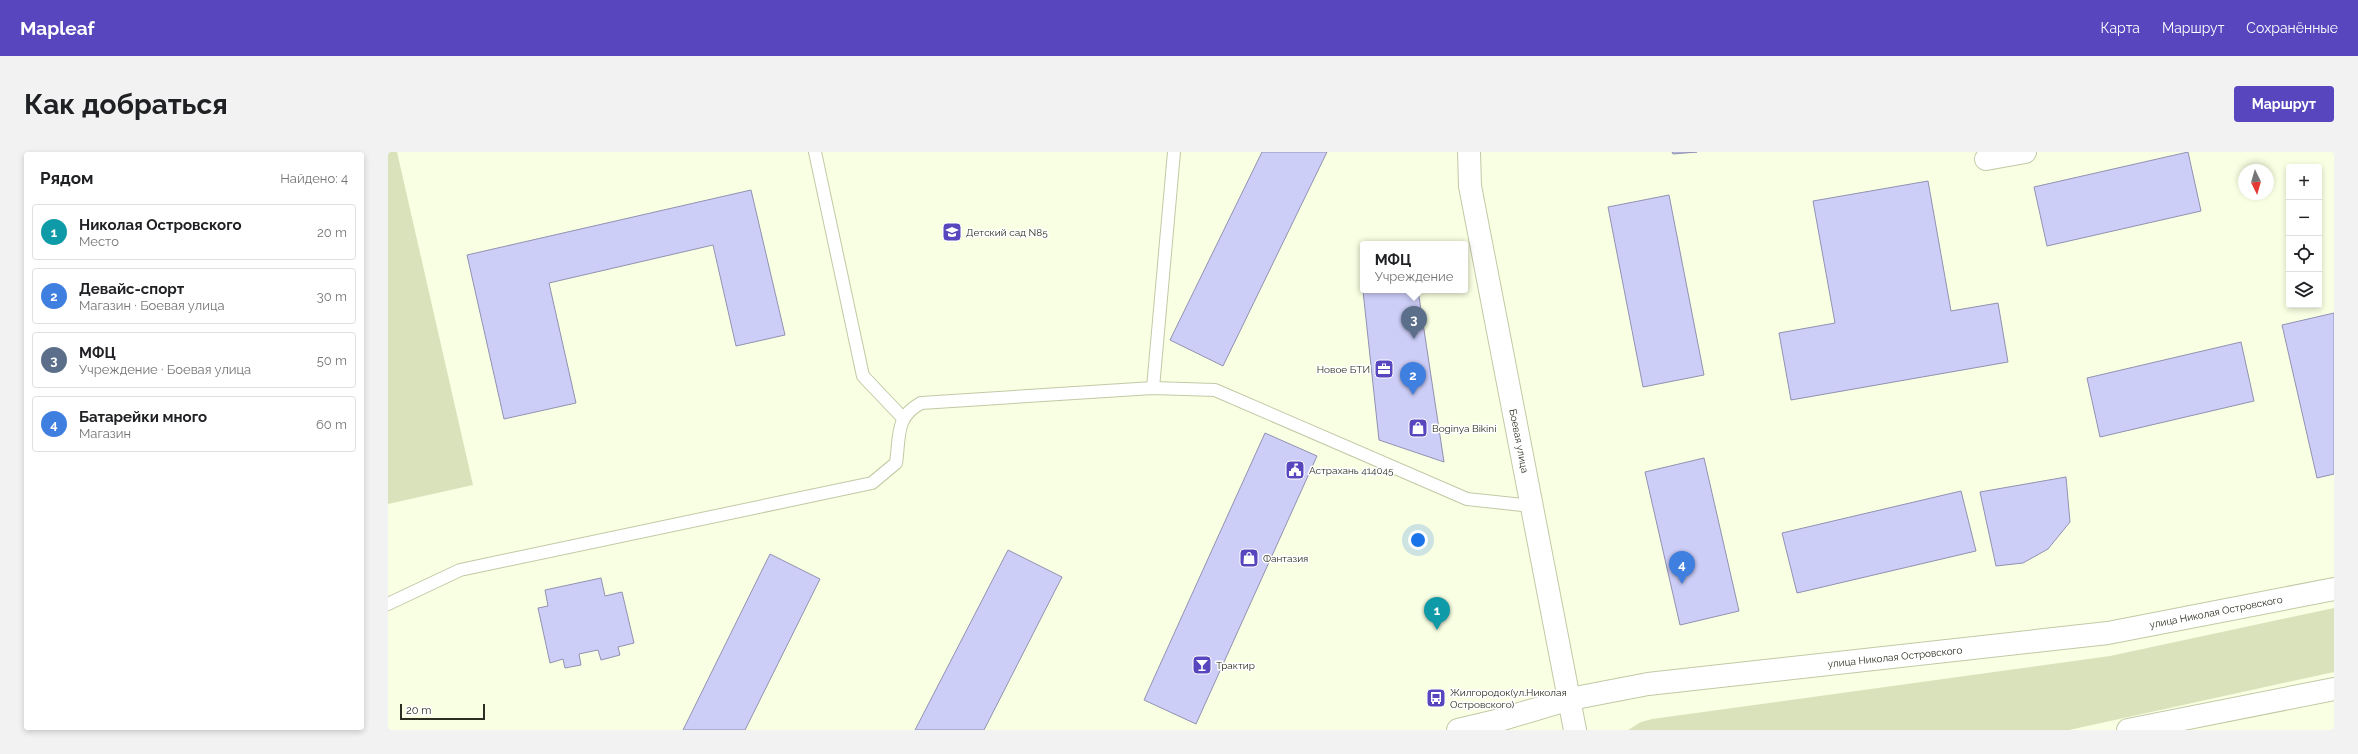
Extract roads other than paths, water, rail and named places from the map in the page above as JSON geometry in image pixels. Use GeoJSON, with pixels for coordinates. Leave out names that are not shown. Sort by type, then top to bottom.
{"type":"FeatureCollection","features":[{"type":"Feature","properties":{"kind":"main road","name":"Боевая улица"},"geometry":{"type":"LineString","coordinates":[[1469,152],[1470,186],[1575,730]]}},
{"type":"Feature","properties":{"kind":"main road"},"geometry":{"type":"LineString","coordinates":[[1986,159],[2025,152]]}},
{"type":"Feature","properties":{"kind":"main road","name":"улица Николая Островского"},"geometry":{"type":"LineString","coordinates":[[1458,730],[1496,721],[1570,699],[1648,684],[2108,633],[2334,589]]}},
{"type":"Feature","properties":{"kind":"main road"},"geometry":{"type":"LineString","coordinates":[[2128,730],[2334,689]]}},
{"type":"Feature","properties":{"kind":"lane"},"geometry":{"type":"LineString","coordinates":[[815,152],[864,376],[902,417]]}},
{"type":"Feature","properties":{"kind":"lane"},"geometry":{"type":"LineString","coordinates":[[1153,388],[1174,152]]}},
{"type":"Feature","properties":{"kind":"lane"},"geometry":{"type":"LineString","coordinates":[[388,604],[460,570],[872,483],[896,463],[902,417],[920,402],[1153,388],[1215,390],[1467,499],[1532,506]]}},
{"type":"Feature","properties":{"kind":"place","name":"Детский сад N85"},"geometry":{"type":"Point","coordinates":[952,232]}},
{"type":"Feature","properties":{"kind":"place","name":"МФЦ"},"geometry":{"type":"Point","coordinates":[1414,339]}},
{"type":"Feature","properties":{"kind":"place","name":"Новое БТИ"},"geometry":{"type":"Point","coordinates":[1384,369]}},
{"type":"Feature","properties":{"kind":"place","name":"Девайс-спорт"},"geometry":{"type":"Point","coordinates":[1413,395]}},
{"type":"Feature","properties":{"kind":"place","name":"Boginya Bikini"},"geometry":{"type":"Point","coordinates":[1418,428]}},
{"type":"Feature","properties":{"kind":"place","name":"Астрахань 414045"},"geometry":{"type":"Point","coordinates":[1295,470]}},
{"type":"Feature","properties":{"kind":"place","name":"Фантазия"},"geometry":{"type":"Point","coordinates":[1249,558]}},
{"type":"Feature","properties":{"kind":"place","name":"Батарейки много"},"geometry":{"type":"Point","coordinates":[1682,584]}},
{"type":"Feature","properties":{"kind":"place","name":"Николая Островского"},"geometry":{"type":"Point","coordinates":[1437,630]}},
{"type":"Feature","properties":{"kind":"place","name":"Трактир"},"geometry":{"type":"Point","coordinates":[1202,665]}},
{"type":"Feature","properties":{"kind":"place","name":"Жилгородок(ул.Николая Островского)"},"geometry":{"type":"Point","coordinates":[1436,698]}}]}
